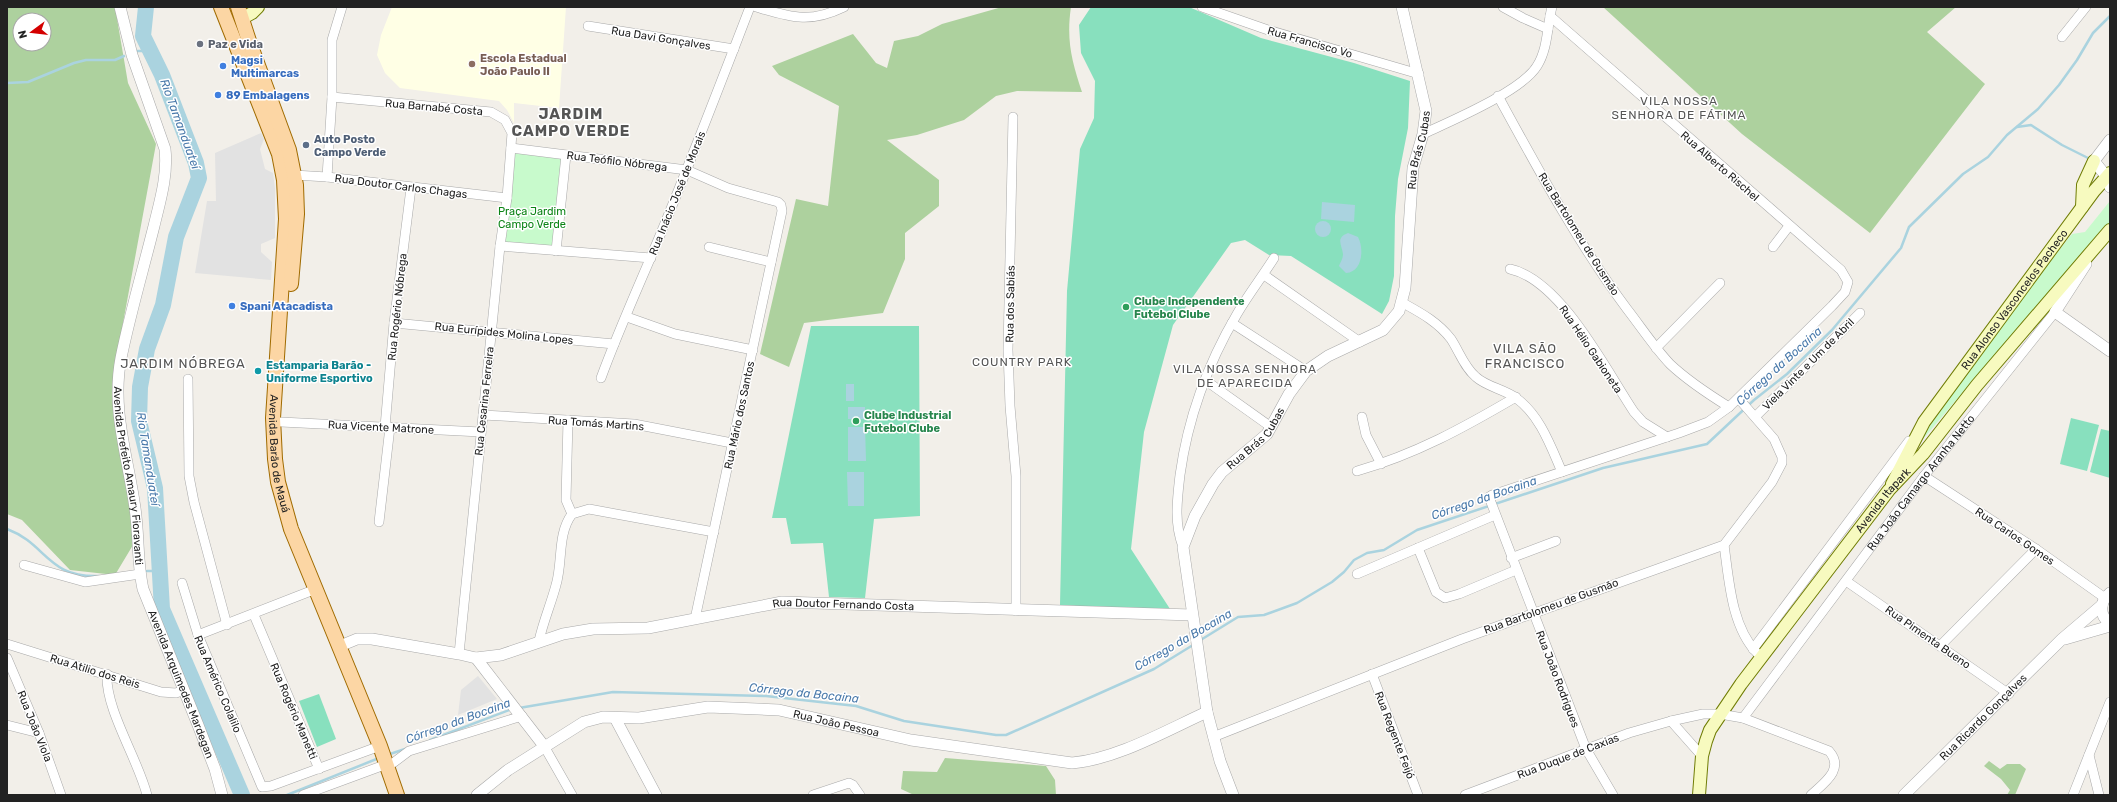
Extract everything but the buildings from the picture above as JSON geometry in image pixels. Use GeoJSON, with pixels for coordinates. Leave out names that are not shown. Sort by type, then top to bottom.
{"type":"FeatureCollection","features":[{"type":"Feature","properties":{"kind":"main road"},"geometry":{"type":"LineString","coordinates":[[223,7],[233,18],[241,13],[252,13],[258,7]]}},
{"type":"Feature","properties":{"kind":"main road","name":"Avenida Barão de Mauá"},"geometry":{"type":"LineString","coordinates":[[223,7],[279,154],[284,180],[286,219],[274,418],[275,459],[282,500],[291,528],[316,589],[343,645]]}},
{"type":"Feature","properties":{"kind":"main road","name":"Avenida Barão de Mauá"},"geometry":{"type":"LineString","coordinates":[[241,13],[249,41],[289,150],[294,175],[297,214],[281,422],[281,461],[292,508],[343,645],[386,755],[406,795]]}},
{"type":"Feature","properties":{"kind":"main road"},"geometry":{"type":"LineString","coordinates":[[2082,208],[2083,185],[2094,161]]}},
{"type":"Feature","properties":{"kind":"main road","name":"Rua Alonso Vasconcelos Pacheco"},"geometry":{"type":"LineString","coordinates":[[1889,490],[1900,466],[1924,422],[2082,208],[2109,179]]}},
{"type":"Feature","properties":{"kind":"main road","name":"Avenida Itapark"},"geometry":{"type":"LineString","coordinates":[[1699,795],[1702,756],[1710,730],[1757,653],[1889,490],[1923,454],[1977,384],[2097,247],[2110,230]]}},
{"type":"Feature","properties":{"kind":"main road","name":"Avenida Barão de Mauá"},"geometry":{"type":"LineString","coordinates":[[386,755],[397,795]]}},
{"type":"Feature","properties":{"kind":"street","name":"Avenida Prefeito Amaury Fioravanti"},"geometry":{"type":"LineString","coordinates":[[120,7],[132,55],[165,149],[166,162],[161,196],[121,358],[118,379],[119,427],[135,509],[140,574]]}},
{"type":"Feature","properties":{"kind":"street"},"geometry":{"type":"LineString","coordinates":[[327,177],[332,97],[332,40],[342,7]]}},
{"type":"Feature","properties":{"kind":"street","name":"Rua Inácio José de Morais"},"geometry":{"type":"LineString","coordinates":[[601,378],[687,170],[750,7]]}},
{"type":"Feature","properties":{"kind":"street"},"geometry":{"type":"LineString","coordinates":[[756,7],[793,18],[807,19],[833,12],[844,7]]}},
{"type":"Feature","properties":{"kind":"street","name":"Rua Francisco Vo"},"geometry":{"type":"LineString","coordinates":[[1202,7],[1268,30],[1419,74]]}},
{"type":"Feature","properties":{"kind":"street","name":"Rua Brás Cubas"},"geometry":{"type":"LineString","coordinates":[[1233,795],[1213,737],[1207,712],[1183,547],[1195,516],[1217,478],[1260,440],[1271,427],[1289,394],[1306,371],[1328,356],[1383,330],[1393,320],[1402,303],[1406,274],[1413,168],[1423,134],[1426,111],[1419,74],[1402,7]]}},
{"type":"Feature","properties":{"kind":"street"},"geometry":{"type":"LineString","coordinates":[[1503,7],[1523,18],[1548,28]]}},
{"type":"Feature","properties":{"kind":"street"},"geometry":{"type":"LineString","coordinates":[[2062,37],[2086,7]]}},
{"type":"Feature","properties":{"kind":"street"},"geometry":{"type":"LineString","coordinates":[[1423,134],[1498,96],[1523,82],[1532,74],[1543,54],[1551,11]]}},
{"type":"Feature","properties":{"kind":"street","name":"Rua Alberto Rischel"},"geometry":{"type":"LineString","coordinates":[[1551,11],[1789,226],[1842,270],[1847,278],[1847,287],[1845,292],[1739,399]]}},
{"type":"Feature","properties":{"kind":"street","name":"Rua Davi Gonçalves"},"geometry":{"type":"LineString","coordinates":[[588,26],[734,49]]}},
{"type":"Feature","properties":{"kind":"street","name":"Rua Bartolomeu de Gusmão"},"geometry":{"type":"LineString","coordinates":[[1498,96],[1536,166],[1595,265],[1656,348],[1689,380],[1729,407]]}},
{"type":"Feature","properties":{"kind":"street","name":"Rua Barnabé Costa"},"geometry":{"type":"LineString","coordinates":[[332,97],[491,112],[498,115],[509,126],[512,133],[511,148]]}},
{"type":"Feature","properties":{"kind":"street","name":"Rua dos Sabiás"},"geometry":{"type":"LineString","coordinates":[[1013,117],[1008,350],[1010,406],[1016,476],[1016,611]]}},
{"type":"Feature","properties":{"kind":"street"},"geometry":{"type":"LineString","coordinates":[[2094,161],[2110,140]]}},
{"type":"Feature","properties":{"kind":"street","name":"Rua Teófilo Nóbrega"},"geometry":{"type":"LineString","coordinates":[[511,148],[687,170],[728,188],[778,202],[781,205],[782,211]]}},
{"type":"Feature","properties":{"kind":"street","name":"Rua Cesarina Ferreira"},"geometry":{"type":"LineString","coordinates":[[459,654],[511,148]]}},
{"type":"Feature","properties":{"kind":"street"},"geometry":{"type":"LineString","coordinates":[[556,251],[566,154]]}},
{"type":"Feature","properties":{"kind":"street","name":"Rua Alonso Vasconcelos Pacheco"},"geometry":{"type":"LineString","coordinates":[[2094,161],[2109,179]]}},
{"type":"Feature","properties":{"kind":"street","name":"Rua Doutor Carlos Chagas"},"geometry":{"type":"LineString","coordinates":[[294,175],[327,177],[507,198]]}},
{"type":"Feature","properties":{"kind":"street","name":"Rua Rogério Nóbrega"},"geometry":{"type":"LineString","coordinates":[[379,522],[394,323],[411,188]]}},
{"type":"Feature","properties":{"kind":"street","name":"Rua Mário dos Santos"},"geometry":{"type":"LineString","coordinates":[[695,619],[782,211]]}},
{"type":"Feature","properties":{"kind":"street"},"geometry":{"type":"LineString","coordinates":[[1773,247],[1789,226]]}},
{"type":"Feature","properties":{"kind":"street"},"geometry":{"type":"LineString","coordinates":[[500,246],[651,258]]}},
{"type":"Feature","properties":{"kind":"street"},"geometry":{"type":"LineString","coordinates":[[709,247],[771,262]]}},
{"type":"Feature","properties":{"kind":"street","name":"Rua João Camargo Aranha Netto"},"geometry":{"type":"LineString","coordinates":[[1744,718],[1924,476],[2055,312],[2097,247]]}},
{"type":"Feature","properties":{"kind":"street"},"geometry":{"type":"LineString","coordinates":[[1183,547],[1176,519],[1182,458],[1193,408],[1232,323],[1274,258]]}},
{"type":"Feature","properties":{"kind":"street","name":"Rua Hélio Gabioneta"},"geometry":{"type":"LineString","coordinates":[[1510,269],[1526,274],[1550,292],[1579,328],[1634,412],[1643,422],[1666,437]]}},
{"type":"Feature","properties":{"kind":"street"},"geometry":{"type":"LineString","coordinates":[[1264,275],[1360,342]]}},
{"type":"Feature","properties":{"kind":"street"},"geometry":{"type":"LineString","coordinates":[[1656,348],[1720,283]]}},
{"type":"Feature","properties":{"kind":"street"},"geometry":{"type":"LineString","coordinates":[[1402,303],[1440,326],[1458,349],[1467,368],[1475,377],[1516,397],[1539,424],[1562,472],[1708,422],[1739,399],[1751,411],[1779,447],[1782,463],[1772,482],[1724,545],[1738,618],[1757,653]]}},
{"type":"Feature","properties":{"kind":"street"},"geometry":{"type":"LineString","coordinates":[[2055,312],[2110,351]]}},
{"type":"Feature","properties":{"kind":"street","name":"Viela Vinte e Um de Abril"},"geometry":{"type":"LineString","coordinates":[[1751,411],[1860,313]]}},
{"type":"Feature","properties":{"kind":"street"},"geometry":{"type":"LineString","coordinates":[[627,317],[675,334],[753,350]]}},
{"type":"Feature","properties":{"kind":"street","name":"Rua Eurípides Molina Lopes"},"geometry":{"type":"LineString","coordinates":[[394,323],[492,331],[614,344]]}},
{"type":"Feature","properties":{"kind":"street"},"geometry":{"type":"LineString","coordinates":[[1232,323],[1306,371]]}},
{"type":"Feature","properties":{"kind":"street"},"geometry":{"type":"LineString","coordinates":[[188,379],[189,476],[194,502],[227,625]]}},
{"type":"Feature","properties":{"kind":"street"},"geometry":{"type":"LineString","coordinates":[[1205,380],[1271,427]]}},
{"type":"Feature","properties":{"kind":"street"},"geometry":{"type":"LineString","coordinates":[[1357,472],[1440,441],[1516,397]]}},
{"type":"Feature","properties":{"kind":"street","name":"Rua Tomás Martins"},"geometry":{"type":"LineString","coordinates":[[483,415],[634,424],[732,443]]}},
{"type":"Feature","properties":{"kind":"street"},"geometry":{"type":"LineString","coordinates":[[1362,417],[1366,435],[1381,464]]}},
{"type":"Feature","properties":{"kind":"street"},"geometry":{"type":"LineString","coordinates":[[568,420],[566,500],[572,514]]}},
{"type":"Feature","properties":{"kind":"street","name":"Rua Vicente Matrone"},"geometry":{"type":"LineString","coordinates":[[281,422],[481,432]]}},
{"type":"Feature","properties":{"kind":"street","name":"Rua Alonso Vasconcelos Pacheco"},"geometry":{"type":"LineString","coordinates":[[1757,653],[1924,422]]}},
{"type":"Feature","properties":{"kind":"street","name":"Rua João Rodrigues"},"geometry":{"type":"LineString","coordinates":[[1562,472],[1491,498],[1511,558],[1586,749],[1613,795]]}},
{"type":"Feature","properties":{"kind":"street","name":"Rua Carlos Gomes"},"geometry":{"type":"LineString","coordinates":[[1924,476],[2107,595]]}},
{"type":"Feature","properties":{"kind":"street"},"geometry":{"type":"LineString","coordinates":[[539,641],[542,624],[560,571],[565,523],[572,514],[590,509],[714,532]]}},
{"type":"Feature","properties":{"kind":"street"},"geometry":{"type":"LineString","coordinates":[[1357,574],[1495,513]]}},
{"type":"Feature","properties":{"kind":"street"},"geometry":{"type":"LineString","coordinates":[[1511,558],[1556,541]]}},
{"type":"Feature","properties":{"kind":"street","name":"Rua Bartolomeu de Gusmão"},"geometry":{"type":"LineString","coordinates":[[1213,737],[1533,612],[1724,545]]}},
{"type":"Feature","properties":{"kind":"street"},"geometry":{"type":"LineString","coordinates":[[1418,548],[1436,592],[1445,598],[1459,594],[1516,570]]}},
{"type":"Feature","properties":{"kind":"street"},"geometry":{"type":"LineString","coordinates":[[1940,646],[2036,549]]}},
{"type":"Feature","properties":{"kind":"street"},"geometry":{"type":"LineString","coordinates":[[24,565],[85,582],[140,574]]}},
{"type":"Feature","properties":{"kind":"street","name":"Avenida Arquimedes Mardegan"},"geometry":{"type":"LineString","coordinates":[[140,574],[147,602],[215,769],[222,795]]}},
{"type":"Feature","properties":{"kind":"street","name":"Rua Pimenta Bueno"},"geometry":{"type":"LineString","coordinates":[[1846,581],[2008,694]]}},
{"type":"Feature","properties":{"kind":"street","name":"Rua Américo Colalilo"},"geometry":{"type":"LineString","coordinates":[[182,583],[198,635],[259,783],[266,788],[319,768]]}},
{"type":"Feature","properties":{"kind":"street"},"geometry":{"type":"LineString","coordinates":[[198,635],[254,615],[316,589]]}},
{"type":"Feature","properties":{"kind":"street"},"geometry":{"type":"LineString","coordinates":[[2062,639],[2110,625],[2103,615],[2107,595]]}},
{"type":"Feature","properties":{"kind":"street","name":"Rua Ricardo Gonçalves"},"geometry":{"type":"LineString","coordinates":[[1904,795],[2107,595]]}},
{"type":"Feature","properties":{"kind":"street","name":"Rua Doutor Fernando Costa"},"geometry":{"type":"LineString","coordinates":[[343,645],[357,639],[372,639],[476,658],[501,655],[563,634],[593,629],[648,628],[782,602],[1193,618]]}},
{"type":"Feature","properties":{"kind":"street","name":"Rua Rogério Manetti"},"geometry":{"type":"LineString","coordinates":[[254,615],[319,768],[386,755]]}},
{"type":"Feature","properties":{"kind":"street","name":"Rua Atilio dos Reis"},"geometry":{"type":"LineString","coordinates":[[7,644],[161,692],[176,693],[184,690]]}},
{"type":"Feature","properties":{"kind":"street"},"geometry":{"type":"LineString","coordinates":[[489,674],[501,655]]}},
{"type":"Feature","properties":{"kind":"street","name":"Rua João Viola"},"geometry":{"type":"LineString","coordinates":[[7,658],[39,733],[62,795]]}},
{"type":"Feature","properties":{"kind":"street"},"geometry":{"type":"LineString","coordinates":[[476,658],[521,714],[544,746],[572,795]]}},
{"type":"Feature","properties":{"kind":"street"},"geometry":{"type":"LineString","coordinates":[[107,674],[109,697],[143,779],[147,795]]}},
{"type":"Feature","properties":{"kind":"street","name":"Rua Regente Feijó"},"geometry":{"type":"LineString","coordinates":[[1372,674],[1418,795]]}},
{"type":"Feature","properties":{"kind":"street"},"geometry":{"type":"LineString","coordinates":[[2073,795],[2110,702]]}},
{"type":"Feature","properties":{"kind":"street","name":"Rua João Pessoa"},"geometry":{"type":"LineString","coordinates":[[477,795],[508,770],[544,746],[584,722],[603,717],[639,718],[708,707],[779,710],[911,740],[1072,763],[1090,761],[1108,756],[1207,712]]}},
{"type":"Feature","properties":{"kind":"street"},"geometry":{"type":"LineString","coordinates":[[303,795],[321,792],[386,755],[409,751],[521,714]]}},
{"type":"Feature","properties":{"kind":"street","name":"Rua Duque de Caxias"},"geometry":{"type":"LineString","coordinates":[[1465,795],[1586,749],[1671,721],[1703,714],[1720,714],[1744,718],[1821,748],[1833,757],[1835,767],[1831,777],[1811,795]]}},
{"type":"Feature","properties":{"kind":"street"},"geometry":{"type":"LineString","coordinates":[[615,718],[656,795]]}},
{"type":"Feature","properties":{"kind":"street"},"geometry":{"type":"LineString","coordinates":[[1671,721],[1702,756]]}},
{"type":"Feature","properties":{"kind":"street"},"geometry":{"type":"LineString","coordinates":[[7,725],[39,733]]}},
{"type":"Feature","properties":{"kind":"street"},"geometry":{"type":"LineString","coordinates":[[2090,755],[2099,795]]}},
{"type":"Feature","properties":{"kind":"street"},"geometry":{"type":"LineString","coordinates":[[812,795],[849,783],[854,785],[859,793]]}},
{"type":"Feature","properties":{"kind":"shaded area","name":"Escola Estadual João Paulo II"},"geometry":{"type":"Polygon","coordinates":[[[392,7],[566,7],[559,108],[514,103],[514,123],[507,110],[499,101],[400,88],[385,73],[377,55],[381,35],[392,7]]]}},
{"type":"Feature","properties":{"kind":"shaded area"},"geometry":{"type":"Polygon","coordinates":[[[261,133],[264,139],[260,149],[265,169],[273,173],[275,189],[275,238],[261,244],[261,252],[272,262],[271,280],[195,273],[207,201],[216,201],[215,153],[261,133]]]}},
{"type":"Feature","properties":{"kind":"shaded area"},"geometry":{"type":"Polygon","coordinates":[[[478,676],[497,699],[458,715],[461,690],[478,676]]]}},
{"type":"Feature","properties":{"kind":"green space"},"geometry":{"type":"Polygon","coordinates":[[[7,7],[115,7],[128,83],[156,144],[116,361],[133,545],[115,575],[70,570],[22,520],[7,514],[7,7]]]}},
{"type":"Feature","properties":{"kind":"green space"},"geometry":{"type":"Polygon","coordinates":[[[1002,7],[1071,7],[1069,30],[1071,51],[1075,71],[1082,92],[1017,91],[996,96],[964,120],[917,135],[887,140],[939,180],[939,206],[905,233],[905,259],[883,313],[804,323],[789,367],[760,354],[796,199],[828,206],[839,106],[779,75],[772,66],[853,34],[876,63],[887,68],[894,41],[918,36],[942,24],[1002,7]]]}},
{"type":"Feature","properties":{"kind":"green space","name":"Clube Independente Futebol Clube"},"geometry":{"type":"Polygon","coordinates":[[[1091,7],[1189,7],[1261,38],[1354,63],[1410,81],[1408,128],[1398,179],[1395,216],[1394,276],[1389,301],[1382,314],[1291,256],[1269,255],[1245,240],[1231,243],[1173,325],[1144,432],[1131,549],[1172,612],[1060,605],[1067,291],[1080,149],[1094,118],[1095,81],[1081,53],[1079,25],[1091,7]]]}},
{"type":"Feature","properties":{"kind":"green space"},"geometry":{"type":"Polygon","coordinates":[[[1603,7],[1956,7],[1927,32],[1985,84],[1870,233],[1742,134],[1603,7]]]}},
{"type":"Feature","properties":{"kind":"green space","name":"Praça Jardim Campo Verde"},"geometry":{"type":"Polygon","coordinates":[[[515,151],[564,157],[554,249],[503,244],[515,151]]]}},
{"type":"Feature","properties":{"kind":"green space"},"geometry":{"type":"Polygon","coordinates":[[[2110,201],[2110,223],[2019,326],[1918,445],[1935,417],[1972,363],[2031,285],[2072,234],[2085,232],[2110,201]]]}},
{"type":"Feature","properties":{"kind":"green space","name":"Clube Industrial Futebol Clube"},"geometry":{"type":"Polygon","coordinates":[[[811,326],[919,326],[920,516],[874,519],[865,598],[829,597],[823,543],[791,544],[786,518],[772,518],[811,326]]]}},
{"type":"Feature","properties":{"kind":"green space"},"geometry":{"type":"Polygon","coordinates":[[[2071,418],[2099,425],[2087,471],[2060,464],[2071,418]]]}},
{"type":"Feature","properties":{"kind":"green space"},"geometry":{"type":"Polygon","coordinates":[[[2101,429],[2110,431],[2110,478],[2090,472],[2101,429]]]}},
{"type":"Feature","properties":{"kind":"green space"},"geometry":{"type":"Polygon","coordinates":[[[319,694],[336,739],[317,747],[299,701],[319,694]]]}},
{"type":"Feature","properties":{"kind":"green space"},"geometry":{"type":"Polygon","coordinates":[[[945,758],[1046,766],[1055,780],[1056,795],[914,795],[901,789],[903,771],[937,772],[945,758]]]}},
{"type":"Feature","properties":{"kind":"green space"},"geometry":{"type":"Polygon","coordinates":[[[1989,761],[2000,769],[2007,764],[2020,764],[2026,769],[2015,795],[2007,795],[2010,790],[2001,779],[1984,766],[1989,761]]]}},
{"type":"Feature","properties":{"kind":"water"},"geometry":{"type":"Polygon","coordinates":[[[1322,202],[1355,205],[1354,222],[1321,219],[1322,202]]]}},
{"type":"Feature","properties":{"kind":"water"},"geometry":{"type":"Polygon","coordinates":[[[1320,221],[1326,221],[1331,226],[1329,235],[1326,237],[1320,237],[1315,232],[1315,226],[1320,221]]]}},
{"type":"Feature","properties":{"kind":"water"},"geometry":{"type":"Polygon","coordinates":[[[1348,233],[1358,237],[1361,247],[1361,259],[1359,264],[1352,272],[1346,273],[1339,266],[1343,254],[1340,239],[1348,233]]]}},
{"type":"Feature","properties":{"kind":"water"},"geometry":{"type":"Polygon","coordinates":[[[846,384],[854,384],[854,401],[846,401],[846,384]]]}},
{"type":"Feature","properties":{"kind":"water"},"geometry":{"type":"Polygon","coordinates":[[[848,407],[865,407],[865,419],[848,419],[848,407]]]}},
{"type":"Feature","properties":{"kind":"water"},"geometry":{"type":"Polygon","coordinates":[[[848,427],[865,427],[866,461],[848,461],[848,427]]]}},
{"type":"Feature","properties":{"kind":"water"},"geometry":{"type":"Polygon","coordinates":[[[847,472],[864,472],[864,506],[848,506],[847,472]]]}},
{"type":"Feature","properties":{"kind":"waterway","name":"Rio Tamanduateí"},"geometry":{"type":"LineString","coordinates":[[146,7],[143,36],[162,75],[196,163],[199,178],[176,237],[163,305],[147,349],[140,387],[139,421],[155,488],[162,609],[242,795]]}},
{"type":"Feature","properties":{"kind":"waterway","name":"Córrego da Bocaina"},"geometry":{"type":"LineString","coordinates":[[1199,641],[1238,617],[1264,615],[1297,603],[1332,582],[1344,572],[1354,560],[1367,553],[1384,550],[1417,530],[1603,468],[1707,444],[1754,400],[1787,374],[1832,330],[1901,248],[1909,227],[1963,174],[1988,157],[2007,135],[2038,109],[2059,85],[2077,60],[2093,33],[2110,16]]}},
{"type":"Feature","properties":{"kind":"waterway"},"geometry":{"type":"LineString","coordinates":[[136,51],[150,51]]}},
{"type":"Feature","properties":{"kind":"waterway"},"geometry":{"type":"LineString","coordinates":[[7,83],[28,82],[74,63],[86,60],[115,60],[124,56]]}},
{"type":"Feature","properties":{"kind":"waterway"},"geometry":{"type":"LineString","coordinates":[[2017,127],[2031,125],[2062,145],[2090,159]]}},
{"type":"Feature","properties":{"kind":"waterway"},"geometry":{"type":"LineString","coordinates":[[7,529],[20,535],[48,559],[68,572],[99,576]]}},
{"type":"Feature","properties":{"kind":"waterway"},"geometry":{"type":"LineString","coordinates":[[147,571],[160,571]]}},
{"type":"Feature","properties":{"kind":"waterway","name":"Córrego da Bocaina"},"geometry":{"type":"LineString","coordinates":[[519,708],[613,692],[766,696],[856,706],[904,721],[996,735],[1006,735],[1154,669],[1193,645]]}},
{"type":"Feature","properties":{"kind":"waterway","name":"Córrego da Bocaina"},"geometry":{"type":"LineString","coordinates":[[430,740],[512,709]]}},
{"type":"Feature","properties":{"kind":"waterway","name":"Córrego da Bocaina"},"geometry":{"type":"LineString","coordinates":[[387,755],[405,749]]}},
{"type":"Feature","properties":{"kind":"waterway","name":"Córrego da Bocaina"},"geometry":{"type":"LineString","coordinates":[[287,795],[379,758]]}},
{"type":"Feature","properties":{"kind":"place","name":"Paz e Vida"},"geometry":{"type":"Point","coordinates":[200,44]}},
{"type":"Feature","properties":{"kind":"place","name":"Escola Estadual João Paulo II"},"geometry":{"type":"Point","coordinates":[472,64]}},
{"type":"Feature","properties":{"kind":"place","name":"Magsi Multimarcas"},"geometry":{"type":"Point","coordinates":[223,66]}},
{"type":"Feature","properties":{"kind":"place","name":"89 Embalagens"},"geometry":{"type":"Point","coordinates":[218,95]}},
{"type":"Feature","properties":{"kind":"place","name":"Auto Posto Campo Verde"},"geometry":{"type":"Point","coordinates":[306,145]}},
{"type":"Feature","properties":{"kind":"place","name":"Spani Atacadista"},"geometry":{"type":"Point","coordinates":[232,306]}},
{"type":"Feature","properties":{"kind":"place","name":"Clube Independente Futebol Clube"},"geometry":{"type":"Point","coordinates":[1126,307]}},
{"type":"Feature","properties":{"kind":"place","name":"Estamparia Barão - Uniforme Esportivo"},"geometry":{"type":"Point","coordinates":[258,371]}},
{"type":"Feature","properties":{"kind":"place","name":"Clube Industrial Futebol Clube"},"geometry":{"type":"Point","coordinates":[856,421]}},
{"type":"Feature","properties":{"kind":"district","name":"VILA NOSSA SENHORA DE FÁTIMA"},"geometry":{"type":"Point","coordinates":[1679,108]}},
{"type":"Feature","properties":{"kind":"district","name":"JARDIM CAMPO VERDE"},"geometry":{"type":"Point","coordinates":[571,122]}},
{"type":"Feature","properties":{"kind":"district","name":"VILA SÃO FRANCISCO"},"geometry":{"type":"Point","coordinates":[1525,356]}},
{"type":"Feature","properties":{"kind":"district","name":"COUNTRY PARK"},"geometry":{"type":"Point","coordinates":[1022,362]}},
{"type":"Feature","properties":{"kind":"district","name":"JARDIM NÓBREGA"},"geometry":{"type":"Point","coordinates":[183,363]}},
{"type":"Feature","properties":{"kind":"district","name":"VILA NOSSA SENHORA DE APARECIDA"},"geometry":{"type":"Point","coordinates":[1245,376]}}]}
